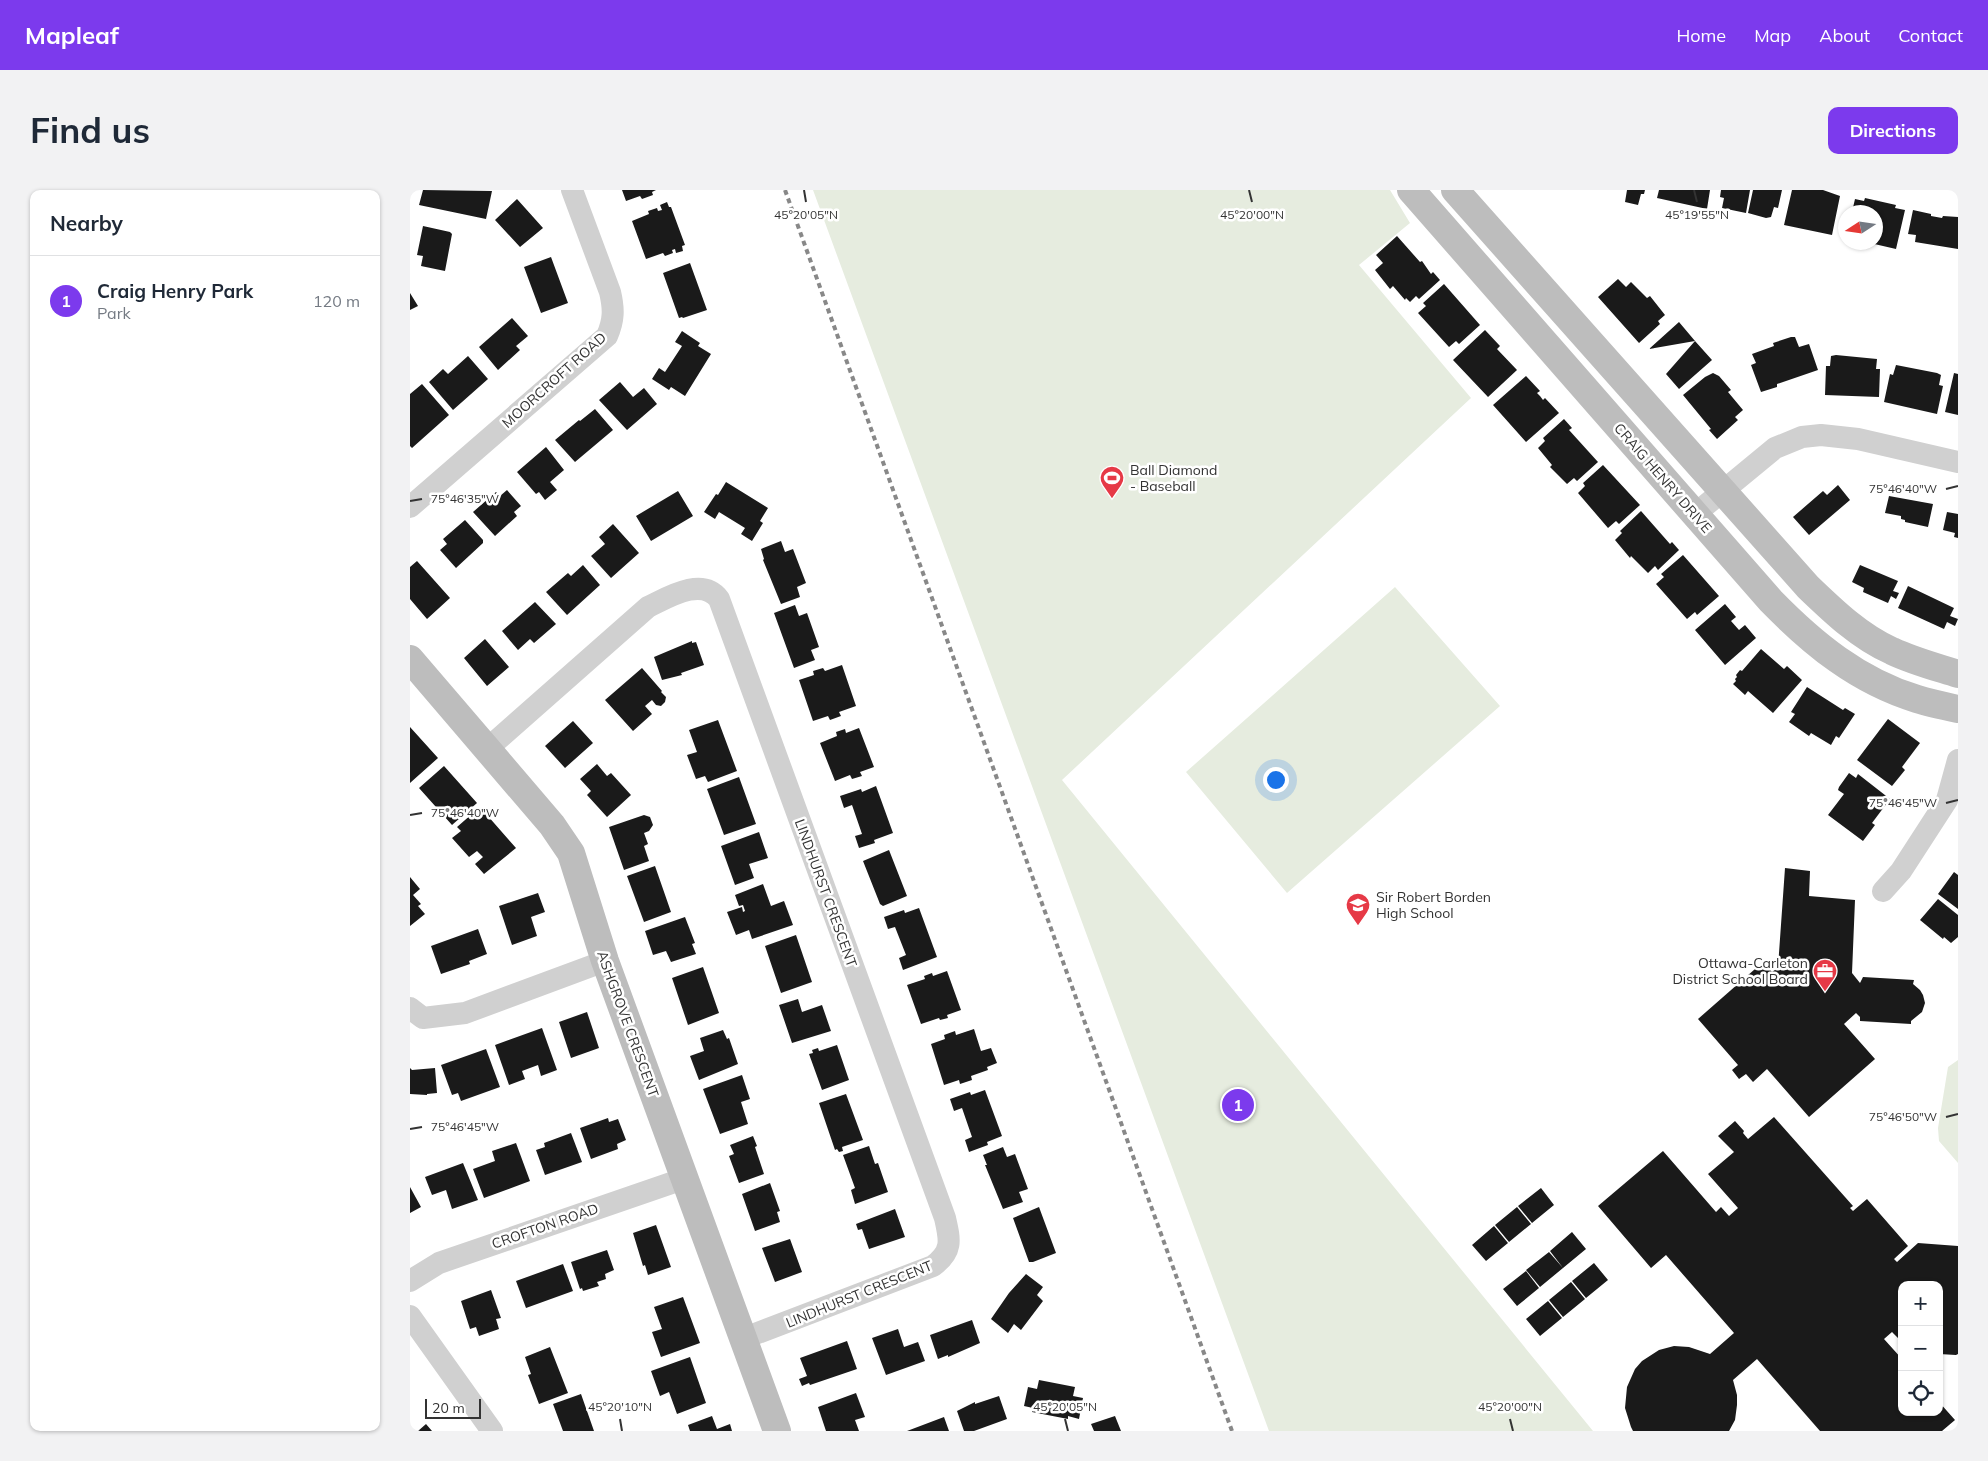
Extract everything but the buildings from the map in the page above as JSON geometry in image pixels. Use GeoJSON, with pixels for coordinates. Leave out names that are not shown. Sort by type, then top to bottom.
{"type":"FeatureCollection","features":[{"type":"Feature","properties":{"kind":"street","name":"MOORCROFT ROAD"},"geometry":{"type":"LineString","coordinates":[[410,507],[607,336],[613,322],[614,309],[610,292],[572,190]]}},
{"type":"Feature","properties":{"kind":"street","name":"CRAIG HENRY DRIVE"},"geometry":{"type":"LineString","coordinates":[[1411,190],[1771,601],[1807,636],[1848,668],[1892,690],[1916,699],[1958,710]]}},
{"type":"Feature","properties":{"kind":"street"},"geometry":{"type":"LineString","coordinates":[[1455,190],[1808,587],[1847,622],[1890,650],[1958,674]]}},
{"type":"Feature","properties":{"kind":"street"},"geometry":{"type":"LineString","coordinates":[[1694,514],[1775,448],[1802,437],[1821,435],[1858,439],[1958,462]]}},
{"type":"Feature","properties":{"kind":"street","name":"LINDHURST CRESCENT"},"geometry":{"type":"LineString","coordinates":[[487,749],[648,607],[688,590],[708,590],[719,599],[941,1208],[948,1235],[948,1249],[944,1258],[933,1266],[742,1339]]}},
{"type":"Feature","properties":{"kind":"street","name":"ASHGROVE CRESCENT"},"geometry":{"type":"LineString","coordinates":[[410,659],[552,825],[571,853],[605,961],[777,1431]]}},
{"type":"Feature","properties":{"kind":"street"},"geometry":{"type":"LineString","coordinates":[[1883,891],[1900,871],[1947,800],[1958,760]]}},
{"type":"Feature","properties":{"kind":"street"},"geometry":{"type":"LineString","coordinates":[[410,1008],[424,1018],[466,1013],[605,961]]}},
{"type":"Feature","properties":{"kind":"street","name":"CROFTON ROAD"},"geometry":{"type":"LineString","coordinates":[[410,1281],[439,1263],[684,1179]]}},
{"type":"Feature","properties":{"kind":"street"},"geometry":{"type":"LineString","coordinates":[[410,1316],[492,1431]]}},
{"type":"Feature","properties":{"kind":"shaded area"},"geometry":{"type":"Polygon","coordinates":[[[813,190],[1390,190],[1410,223],[1359,265],[1471,398],[1062,780],[1593,1431],[1269,1431],[813,190]]]}},
{"type":"Feature","properties":{"kind":"shaded area"},"geometry":{"type":"Polygon","coordinates":[[[1395,587],[1500,706],[1287,893],[1186,772],[1395,587]]]}},
{"type":"Feature","properties":{"kind":"shaded area"},"geometry":{"type":"Polygon","coordinates":[[[1958,1060],[1958,1163],[1939,1141],[1938,1128],[1948,1067],[1958,1060]]]}},
{"type":"Feature","properties":{"kind":"railway"},"geometry":{"type":"LineString","coordinates":[[785,190],[1232,1431]]}},
{"type":"Feature","properties":{"kind":"place","name":"Ball Diamond - Baseball"},"geometry":{"type":"Point","coordinates":[1112,499]}},
{"type":"Feature","properties":{"kind":"place","name":"Sir Robert Borden High School"},"geometry":{"type":"Point","coordinates":[1358,926]}},
{"type":"Feature","properties":{"kind":"place","name":"Ottawa-Carleton District School Board"},"geometry":{"type":"Point","coordinates":[1825,992]}},
{"type":"Feature","properties":{"kind":"place","name":"Craig Henry Park"},"geometry":{"type":"Point","coordinates":[1238,1105]}}]}
